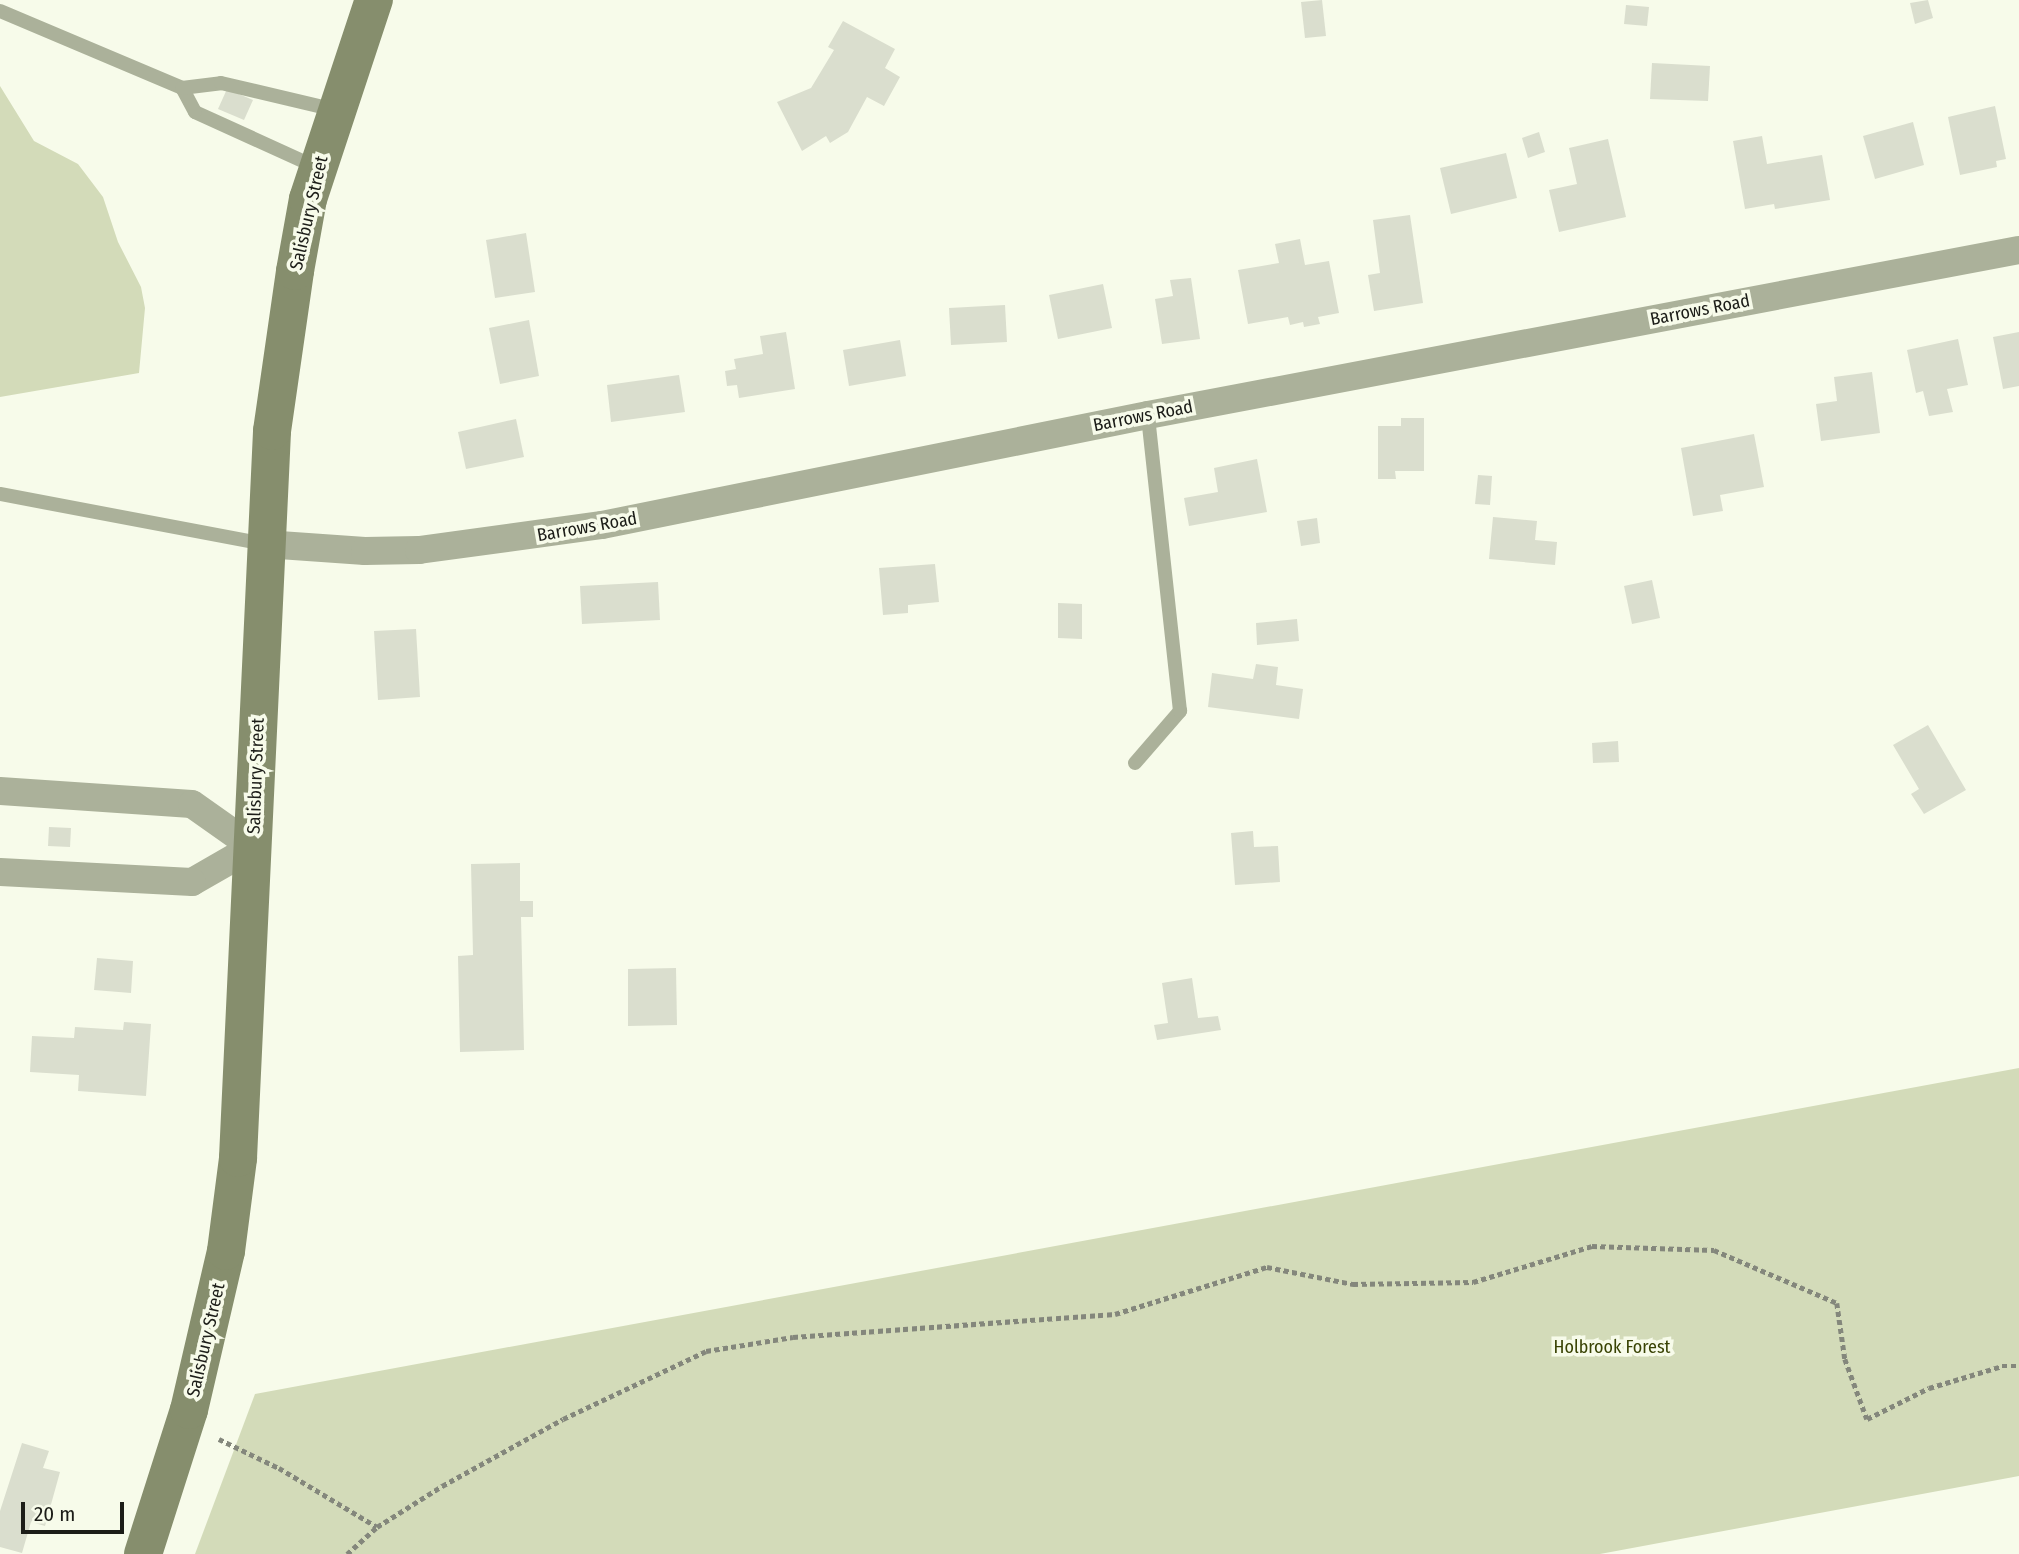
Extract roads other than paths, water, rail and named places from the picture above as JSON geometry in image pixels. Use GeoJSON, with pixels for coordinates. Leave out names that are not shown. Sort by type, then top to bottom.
{"type":"FeatureCollection","features":[{"type":"Feature","properties":{"kind":"main road","name":"Salisbury Street"},"geometry":{"type":"LineString","coordinates":[[143,1554],[185,1423],[226,1251],[238,1158],[272,431],[295,271],[318,168],[335,110],[374,0]]}},
{"type":"Feature","properties":{"kind":"street","name":"Barrows Road"},"geometry":{"type":"LineString","coordinates":[[265,544],[392,550],[526,537],[678,511],[1148,415],[2019,250]]}},
{"type":"Feature","properties":{"kind":"street"},"geometry":{"type":"LineString","coordinates":[[0,791],[192,804],[253,847],[192,883],[0,872]]}},
{"type":"Feature","properties":{"kind":"lane"},"geometry":{"type":"LineString","coordinates":[[0,11],[182,88],[220,83],[335,110]]}},
{"type":"Feature","properties":{"kind":"lane"},"geometry":{"type":"LineString","coordinates":[[182,88],[195,112],[318,168]]}},
{"type":"Feature","properties":{"kind":"lane"},"geometry":{"type":"LineString","coordinates":[[1135,763],[1180,711],[1148,415]]}},
{"type":"Feature","properties":{"kind":"lane"},"geometry":{"type":"LineString","coordinates":[[0,494],[265,544]]}},
{"type":"Feature","properties":{"kind":"park label","name":"Holbrook Forest"},"geometry":{"type":"Point","coordinates":[1612,1347]}}]}
